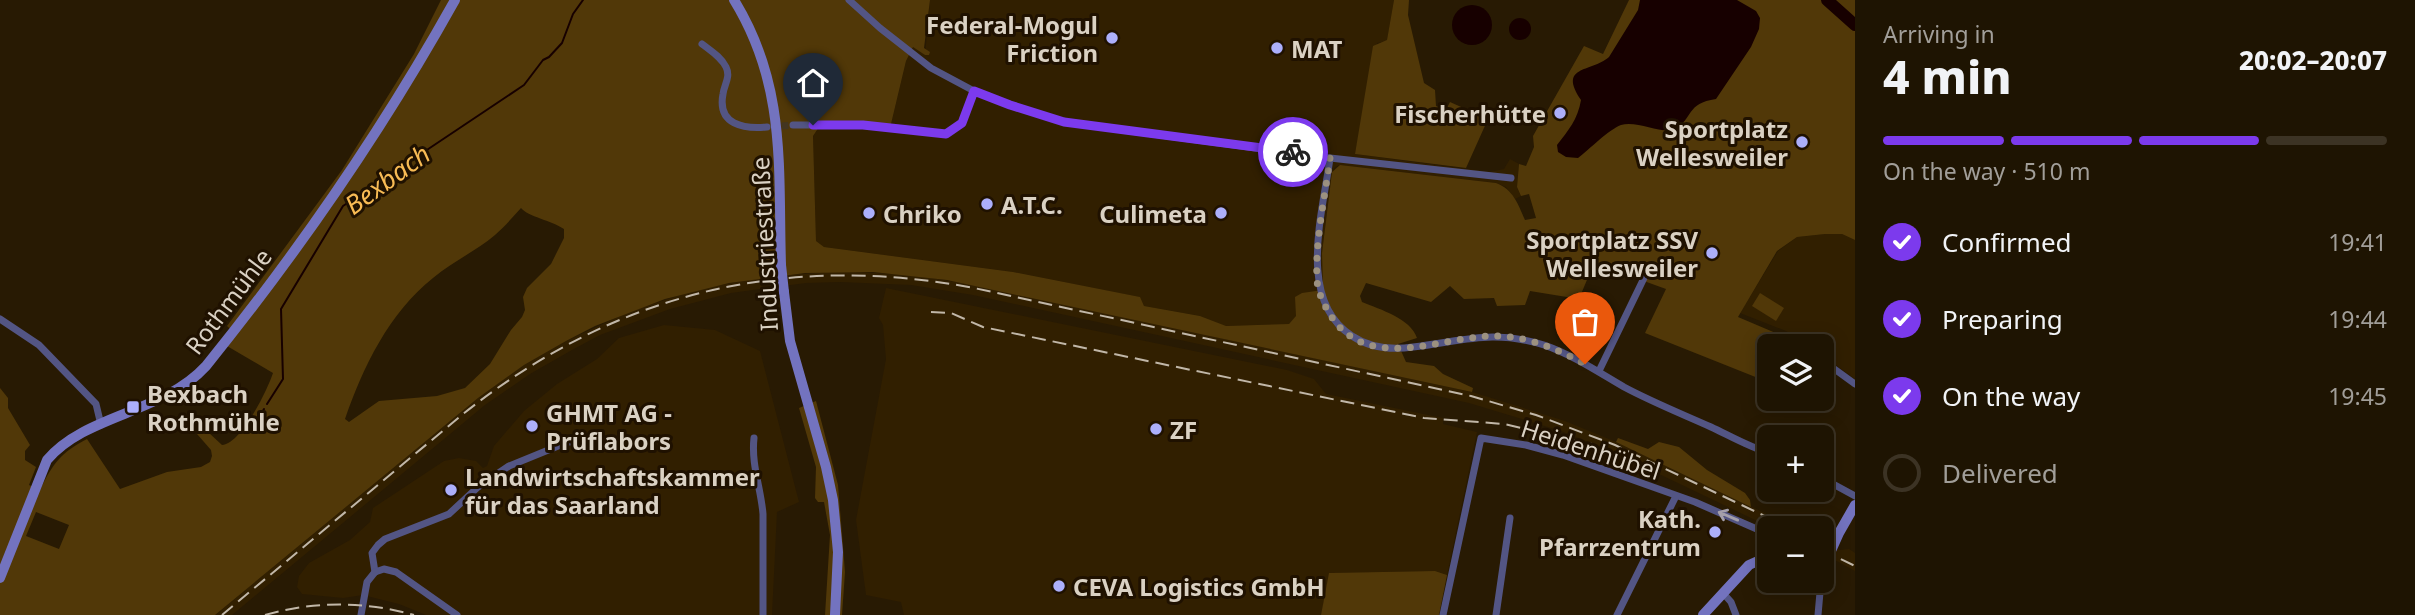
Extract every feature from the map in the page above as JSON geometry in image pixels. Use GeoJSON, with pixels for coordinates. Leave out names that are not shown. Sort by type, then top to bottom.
{"type":"FeatureCollection","features":[{"type":"Feature","properties":{"kind":"street","name":"Rothmühle"},"geometry":{"type":"LineString","coordinates":[[0,578],[47,460],[61,446],[100,425],[173,393],[206,366],[365,151],[403,92],[455,0]]}},
{"type":"Feature","properties":{"kind":"street","name":"Industriestraße"},"geometry":{"type":"LineString","coordinates":[[734,0],[753,36],[765,69],[776,115],[779,145],[779,236],[784,292],[790,341],[833,500],[838,552],[835,615]]}},
{"type":"Feature","properties":{"kind":"street"},"geometry":{"type":"LineString","coordinates":[[849,0],[931,68],[974,91],[1064,122],[1330,158],[1511,178]]}},
{"type":"Feature","properties":{"kind":"street"},"geometry":{"type":"LineString","coordinates":[[702,44],[719,57],[726,68],[728,76],[722,103],[729,119],[738,127],[767,127]]}},
{"type":"Feature","properties":{"kind":"street"},"geometry":{"type":"LineString","coordinates":[[793,125],[863,125],[946,134],[962,123],[974,91]]}},
{"type":"Feature","properties":{"kind":"street"},"geometry":{"type":"LineString","coordinates":[[1330,158],[1317,268],[1318,288],[1331,316],[1345,332],[1357,339],[1390,349],[1475,337],[1514,337],[1549,347],[1599,371],[1640,396],[1757,448]]}},
{"type":"Feature","properties":{"kind":"street"},"geometry":{"type":"LineString","coordinates":[[1599,371],[1644,278]]}},
{"type":"Feature","properties":{"kind":"street"},"geometry":{"type":"LineString","coordinates":[[0,319],[39,345],[90,398],[98,409],[100,425]]}},
{"type":"Feature","properties":{"kind":"street"},"geometry":{"type":"LineString","coordinates":[[1834,369],[1855,384]]}},
{"type":"Feature","properties":{"kind":"street"},"geometry":{"type":"LineString","coordinates":[[754,438],[753,462],[763,514],[763,615]]}},
{"type":"Feature","properties":{"kind":"street","name":"Heidenhübel"},"geometry":{"type":"LineString","coordinates":[[1443,615],[1482,438],[1526,445],[1563,455],[1757,529]]}},
{"type":"Feature","properties":{"kind":"street"},"geometry":{"type":"LineString","coordinates":[[375,572],[372,554],[386,539],[449,514],[490,478],[509,466],[568,442],[593,442]]}},
{"type":"Feature","properties":{"kind":"street"},"geometry":{"type":"LineString","coordinates":[[1834,485],[1855,496]]}},
{"type":"Feature","properties":{"kind":"street"},"geometry":{"type":"LineString","coordinates":[[1617,615],[1676,496]]}},
{"type":"Feature","properties":{"kind":"street"},"geometry":{"type":"LineString","coordinates":[[1834,544],[1855,505]]}},
{"type":"Feature","properties":{"kind":"street"},"geometry":{"type":"LineString","coordinates":[[1496,615],[1510,518]]}},
{"type":"Feature","properties":{"kind":"street"},"geometry":{"type":"LineString","coordinates":[[1703,615],[1749,565],[1757,561]]}},
{"type":"Feature","properties":{"kind":"street"},"geometry":{"type":"LineString","coordinates":[[361,615],[367,582],[375,572],[384,569],[396,572],[457,615]]}},
{"type":"Feature","properties":{"kind":"street"},"geometry":{"type":"LineString","coordinates":[[1723,593],[1731,602],[1736,615]]}},
{"type":"Feature","properties":{"kind":"street"},"geometry":{"type":"LineString","coordinates":[[1818,615],[1820,593]]}},
{"type":"Feature","properties":{"kind":"shaded area"},"geometry":{"type":"Polygon","coordinates":[[[441,0],[930,0],[924,48],[930,52],[925,55],[913,47],[906,61],[891,124],[823,121],[813,136],[816,241],[824,247],[1013,272],[1140,297],[1144,306],[1200,316],[1226,326],[1289,324],[1296,316],[1295,297],[1302,293],[1323,290],[1322,253],[1332,172],[1340,165],[1496,183],[1511,193],[1525,220],[1536,218],[1529,194],[1521,196],[1517,187],[1519,164],[1526,166],[1534,147],[1533,136],[1584,46],[1603,54],[1629,0],[1855,0],[1855,240],[1842,234],[1797,237],[1777,251],[1738,317],[1778,334],[1757,334],[1757,378],[1645,333],[1666,289],[1594,263],[1579,299],[1530,291],[1525,305],[1497,306],[1494,298],[1464,299],[1450,286],[1431,302],[1366,283],[1360,296],[1362,302],[1402,320],[1417,338],[1398,344],[1406,362],[1434,366],[1443,374],[1473,388],[1472,392],[947,280],[873,272],[805,273],[729,283],[665,299],[595,326],[524,365],[478,398],[215,615],[0,615],[0,388],[8,398],[8,408],[30,445],[25,451],[25,460],[36,467],[29,485],[40,490],[58,460],[87,439],[120,489],[167,472],[201,467],[210,462],[211,450],[197,434],[208,432],[222,445],[237,436],[252,415],[273,373],[227,346],[236,334],[227,326],[342,170],[414,54],[441,0]],[[521,208],[495,235],[433,278],[403,307],[369,361],[345,419],[349,422],[379,401],[437,396],[465,388],[490,364],[522,317],[525,310],[523,297],[527,288],[551,264],[564,238],[564,229],[521,208]],[[36,512],[26,536],[59,549],[69,525],[36,512]]]}},
{"type":"Feature","properties":{"kind":"shaded area"},"geometry":{"type":"Polygon","coordinates":[[[930,0],[1394,0],[1387,41],[1377,43],[1355,154],[1490,172],[1504,169],[1510,159],[1519,164],[1517,187],[1521,196],[1515,199],[1506,187],[1496,183],[1340,165],[1335,167],[1332,172],[1322,253],[1323,290],[1289,324],[1225,326],[1200,316],[1144,306],[1139,297],[1013,272],[824,247],[816,241],[813,136],[823,121],[891,124],[906,61],[914,46],[925,55],[930,0]]]}},
{"type":"Feature","properties":{"kind":"shaded area"},"geometry":{"type":"Polygon","coordinates":[[[1394,0],[1409,0],[1408,15],[1424,83],[1435,90],[1436,106],[1446,110],[1450,102],[1488,119],[1466,168],[1355,154],[1373,46],[1387,40],[1394,0]]]}},
{"type":"Feature","properties":{"kind":"shaded area"},"geometry":{"type":"Polygon","coordinates":[[[1640,0],[1737,0],[1756,11],[1760,18],[1759,29],[1751,47],[1716,99],[1699,104],[1675,129],[1621,125],[1578,158],[1566,157],[1558,152],[1557,145],[1580,107],[1581,100],[1573,81],[1575,75],[1609,57],[1638,10],[1640,0]]]}},
{"type":"Feature","properties":{"kind":"shaded area"},"geometry":{"type":"Polygon","coordinates":[[[1472,5],[1480,6],[1486,11],[1491,17],[1491,33],[1486,39],[1480,44],[1472,45],[1464,44],[1458,39],[1453,33],[1452,25],[1453,17],[1458,11],[1464,6],[1472,5]]]}},
{"type":"Feature","properties":{"kind":"shaded area"},"geometry":{"type":"Polygon","coordinates":[[[1520,18],[1528,21],[1531,29],[1528,37],[1520,40],[1512,37],[1509,29],[1512,21],[1520,18]]]}},
{"type":"Feature","properties":{"kind":"shaded area"},"geometry":{"type":"Polygon","coordinates":[[[1842,234],[1855,240],[1855,379],[1834,364],[1834,334],[1791,334],[1740,313],[1778,251],[1797,237],[1842,234]]]}},
{"type":"Feature","properties":{"kind":"shaded area"},"geometry":{"type":"Polygon","coordinates":[[[839,271],[913,275],[975,285],[1472,392],[1565,421],[1616,442],[1771,516],[1757,516],[1757,521],[1613,452],[1561,431],[1469,403],[973,295],[911,285],[806,283],[731,293],[670,309],[600,335],[572,350],[530,374],[485,405],[232,615],[215,615],[478,398],[524,365],[566,341],[631,311],[698,289],[765,277],[839,271]]]}},
{"type":"Feature","properties":{"kind":"shaded area"},"geometry":{"type":"Polygon","coordinates":[[[886,288],[1287,370],[1314,379],[1326,394],[1443,418],[1443,424],[1477,432],[1447,575],[1435,571],[1330,573],[1321,615],[904,615],[901,602],[866,595],[856,520],[886,359],[883,325],[879,318],[886,288]]]}},
{"type":"Feature","properties":{"kind":"shaded area"},"geometry":{"type":"Polygon","coordinates":[[[1760,293],[1784,308],[1776,321],[1752,306],[1760,293]]]}},
{"type":"Feature","properties":{"kind":"shaded area"},"geometry":{"type":"Polygon","coordinates":[[[664,325],[715,330],[760,351],[799,502],[777,512],[772,615],[426,615],[399,604],[363,595],[343,598],[302,594],[297,587],[299,576],[309,563],[350,540],[370,522],[373,508],[444,461],[459,458],[476,461],[483,468],[487,466],[494,446],[524,411],[557,384],[597,359],[619,338],[664,325]]]}},
{"type":"Feature","properties":{"kind":"shaded area"},"geometry":{"type":"Polygon","coordinates":[[[816,401],[838,485],[845,572],[842,615],[825,615],[830,535],[824,502],[818,502],[815,498],[816,467],[799,408],[816,401]]]}},
{"type":"Feature","properties":{"kind":"shaded area"},"geometry":{"type":"Polygon","coordinates":[[[1618,438],[1648,449],[1659,442],[1679,447],[1707,470],[1745,493],[1751,507],[1616,442],[1618,438]]]}},
{"type":"Feature","properties":{"kind":"shaded area"},"geometry":{"type":"Polygon","coordinates":[[[1834,547],[1840,550],[1849,549],[1855,553],[1855,571],[1834,560],[1834,547]]]}},
{"type":"Feature","properties":{"kind":"shaded area"},"geometry":{"type":"Polygon","coordinates":[[[1435,571],[1447,575],[1439,615],[1321,615],[1329,573],[1435,571]]]}},
{"type":"Feature","properties":{"kind":"waterway","name":"Bexbach"},"geometry":{"type":"LineString","coordinates":[[267,404],[283,379],[281,309],[343,206],[524,85],[543,60],[562,43],[573,14],[583,0]]}},
{"type":"Feature","properties":{"kind":"waterway"},"geometry":{"type":"LineString","coordinates":[[1827,0],[1855,25]]}},
{"type":"Feature","properties":{"kind":"waterway","name":"Bexbach"},"geometry":{"type":"LineString","coordinates":[[252,429],[264,409]]}},
{"type":"Feature","properties":{"kind":"tunnel"},"geometry":{"type":"LineString","coordinates":[[771,127],[793,125]]}},
{"type":"Feature","properties":{"kind":"railway"},"geometry":{"type":"LineString","coordinates":[[222,615],[463,414],[521,372],[580,338],[641,311],[704,292],[768,280],[835,275],[903,278],[974,288],[1471,396],[1536,415],[1615,445],[1765,516]]}},
{"type":"Feature","properties":{"kind":"railway"},"geometry":{"type":"LineString","coordinates":[[931,312],[951,313],[983,327],[1424,418],[1504,424],[1592,444]]}},
{"type":"Feature","properties":{"kind":"railway"},"geometry":{"type":"LineString","coordinates":[[1834,556],[1855,566]]}},
{"type":"Feature","properties":{"kind":"railway"},"geometry":{"type":"LineString","coordinates":[[265,615],[302,607],[340,604],[377,607],[414,615]]}},
{"type":"Feature","properties":{"kind":"way so far"},"geometry":{"type":"LineString","coordinates":[[1293,152],[1330,158],[1321,221],[1317,280],[1325,306],[1345,332],[1367,343],[1390,349],[1475,337],[1514,337],[1549,347],[1585,364]]}},
{"type":"Feature","properties":{"kind":"place","name":"Federal-Mogul Friction"},"geometry":{"type":"Point","coordinates":[1112,38]}},
{"type":"Feature","properties":{"kind":"place","name":"MAT"},"geometry":{"type":"Point","coordinates":[1277,48]}},
{"type":"Feature","properties":{"kind":"place","name":"Fischerhütte"},"geometry":{"type":"Point","coordinates":[1560,113]}},
{"type":"Feature","properties":{"kind":"place","name":"Sportplatz Wellesweiler"},"geometry":{"type":"Point","coordinates":[1802,142]}},
{"type":"Feature","properties":{"kind":"place","name":"A.T.C."},"geometry":{"type":"Point","coordinates":[987,204]}},
{"type":"Feature","properties":{"kind":"place","name":"Chriko"},"geometry":{"type":"Point","coordinates":[869,213]}},
{"type":"Feature","properties":{"kind":"place","name":"Culimeta"},"geometry":{"type":"Point","coordinates":[1221,213]}},
{"type":"Feature","properties":{"kind":"place","name":"Sportplatz SSV Wellesweiler"},"geometry":{"type":"Point","coordinates":[1712,253]}},
{"type":"Feature","properties":{"kind":"place","name":"Bexbach Rothmühle"},"geometry":{"type":"Point","coordinates":[133,407]}},
{"type":"Feature","properties":{"kind":"place","name":"GHMT AG - Prüflabors"},"geometry":{"type":"Point","coordinates":[532,426]}},
{"type":"Feature","properties":{"kind":"place","name":"ZF"},"geometry":{"type":"Point","coordinates":[1156,429]}},
{"type":"Feature","properties":{"kind":"place","name":"Landwirtschaftskammer für das Saarland"},"geometry":{"type":"Point","coordinates":[451,490]}},
{"type":"Feature","properties":{"kind":"place","name":"Kath. Pfarrzentrum"},"geometry":{"type":"Point","coordinates":[1715,532]}},
{"type":"Feature","properties":{"kind":"place","name":"CEVA Logistics GmbH"},"geometry":{"type":"Point","coordinates":[1059,586]}},
{"type":"Feature","properties":{"kind":"route"},"geometry":{"type":"LineString","coordinates":[[813,125],[863,125],[946,134],[953,132],[962,123],[974,91],[1064,122],[1293,152]]}}]}
